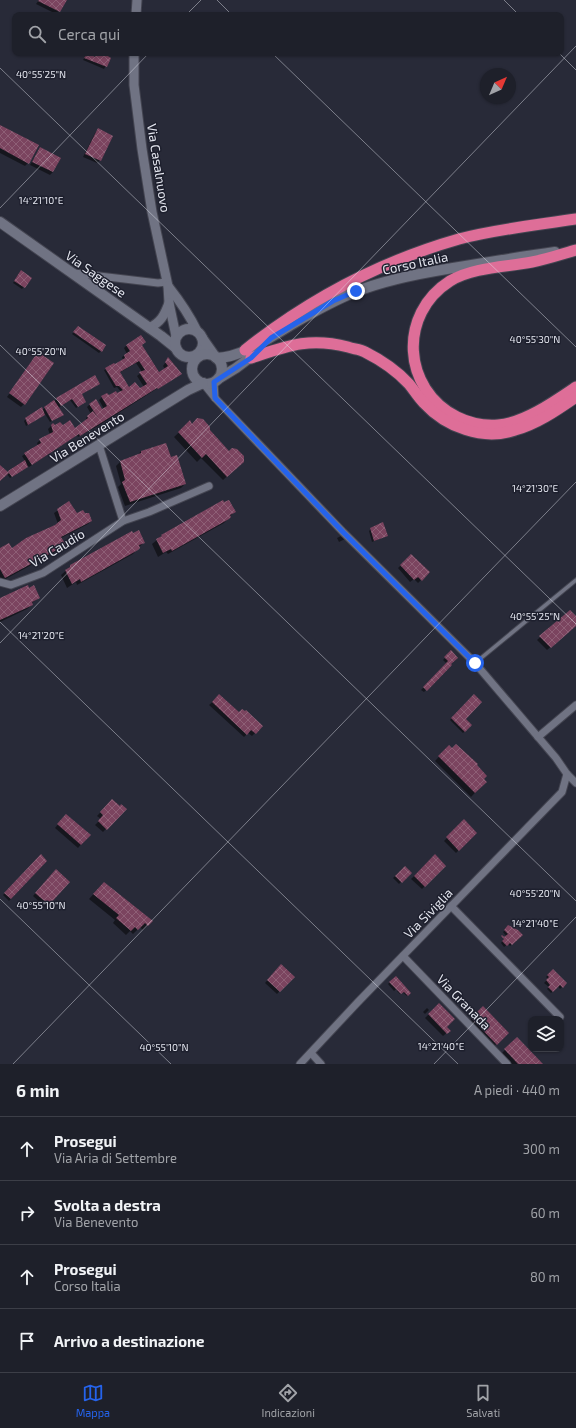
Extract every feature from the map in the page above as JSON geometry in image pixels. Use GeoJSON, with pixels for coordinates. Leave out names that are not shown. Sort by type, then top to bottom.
{"type":"FeatureCollection","features":[{"type":"Feature","properties":{"kind":"highway"},"geometry":{"type":"LineString","coordinates":[[248,354],[274,328],[332,292],[360,277],[424,250],[460,239],[576,219]]}},
{"type":"Feature","properties":{"kind":"highway"},"geometry":{"type":"LineString","coordinates":[[576,249],[534,262],[472,272],[450,281],[428,300],[421,311],[416,324],[413,340],[414,355],[418,373],[426,390],[435,402],[449,413],[465,421],[484,425],[498,425],[512,422],[534,412],[576,387]]}},
{"type":"Feature","properties":{"kind":"highway"},"geometry":{"type":"LineString","coordinates":[[248,354],[295,344],[315,342],[340,345],[365,352],[392,369],[409,384],[424,404],[445,421],[465,429],[490,434],[514,431],[539,420],[576,397]]}},
{"type":"Feature","properties":{"kind":"main road","name":"Via Saggese"},"geometry":{"type":"LineString","coordinates":[[0,222],[161,336],[177,351]]}},
{"type":"Feature","properties":{"kind":"main road","name":"Corso Italia"},"geometry":{"type":"LineString","coordinates":[[248,354],[271,338],[333,301],[382,282],[484,262],[576,249]]}},
{"type":"Feature","properties":{"kind":"main road"},"geometry":{"type":"LineString","coordinates":[[149,328],[176,336]]}},
{"type":"Feature","properties":{"kind":"main road"},"geometry":{"type":"LineString","coordinates":[[216,380],[222,370],[221,365],[193,329],[183,330],[176,336],[174,344],[196,379],[203,383],[207,384],[216,380],[248,354]]}},
{"type":"Feature","properties":{"kind":"main road"},"geometry":{"type":"LineString","coordinates":[[177,351],[187,357],[195,356],[201,350],[203,342],[199,335]]}},
{"type":"Feature","properties":{"kind":"main road"},"geometry":{"type":"LineString","coordinates":[[188,390],[194,376],[192,367],[196,359],[200,356],[208,355],[216,358],[226,358],[248,354]]}},
{"type":"Feature","properties":{"kind":"main road","name":"Via Benevento"},"geometry":{"type":"LineString","coordinates":[[0,506],[188,390],[203,383]]}},
{"type":"Feature","properties":{"kind":"street"},"geometry":{"type":"LineString","coordinates":[[136,12],[137,0]]}},
{"type":"Feature","properties":{"kind":"street","name":"Via Casalnuovo"},"geometry":{"type":"LineString","coordinates":[[134,56],[134,85],[142,149],[176,336]]}},
{"type":"Feature","properties":{"kind":"street"},"geometry":{"type":"LineString","coordinates":[[72,273],[167,284],[192,320],[199,335]]}},
{"type":"Feature","properties":{"kind":"street"},"geometry":{"type":"LineString","coordinates":[[149,328],[157,324],[161,319],[169,303]]}},
{"type":"Feature","properties":{"kind":"street"},"geometry":{"type":"LineString","coordinates":[[215,398],[216,380]]}},
{"type":"Feature","properties":{"kind":"street"},"geometry":{"type":"LineString","coordinates":[[203,383],[215,398],[343,532],[475,663],[576,783]]}},
{"type":"Feature","properties":{"kind":"street"},"geometry":{"type":"LineString","coordinates":[[99,445],[123,521]]}},
{"type":"Feature","properties":{"kind":"street","name":"Via Caudio"},"geometry":{"type":"LineString","coordinates":[[0,582],[11,585],[43,573],[123,521],[149,512],[209,486]]}},
{"type":"Feature","properties":{"kind":"street"},"geometry":{"type":"LineString","coordinates":[[538,737],[576,705]]}},
{"type":"Feature","properties":{"kind":"street","name":"Via Siviglia"},"geometry":{"type":"LineString","coordinates":[[300,1064],[562,792],[567,774]]}},
{"type":"Feature","properties":{"kind":"street"},"geometry":{"type":"LineString","coordinates":[[451,906],[559,1016]]}},
{"type":"Feature","properties":{"kind":"street","name":"Via Granada"},"geometry":{"type":"LineString","coordinates":[[403,956],[507,1064]]}},
{"type":"Feature","properties":{"kind":"street"},"geometry":{"type":"LineString","coordinates":[[311,1053],[321,1064]]}},
{"type":"Feature","properties":{"kind":"lane"},"geometry":{"type":"LineString","coordinates":[[475,663],[576,580]]}},
{"type":"Feature","properties":{"kind":"building"},"geometry":{"type":"Polygon","coordinates":[[[67,0],[60,12],[38,1],[67,0]]]}},
{"type":"Feature","properties":{"kind":"building"},"geometry":{"type":"Polygon","coordinates":[[[86,56],[108,56],[111,58],[107,67],[84,58],[86,56]]]}},
{"type":"Feature","properties":{"kind":"building"},"geometry":{"type":"Polygon","coordinates":[[[0,125],[39,145],[29,164],[0,148],[0,125]]]}},
{"type":"Feature","properties":{"kind":"building"},"geometry":{"type":"Polygon","coordinates":[[[98,128],[113,136],[101,161],[85,154],[98,128]]]}},
{"type":"Feature","properties":{"kind":"building"},"geometry":{"type":"Polygon","coordinates":[[[40,147],[61,158],[53,172],[32,162],[40,147]]]}},
{"type":"Feature","properties":{"kind":"building"},"geometry":{"type":"Polygon","coordinates":[[[21,270],[32,278],[25,288],[14,281],[21,270]]]}},
{"type":"Feature","properties":{"kind":"building"},"geometry":{"type":"Polygon","coordinates":[[[78,326],[106,345],[102,352],[73,332],[78,326]]]}},
{"type":"Feature","properties":{"kind":"building"},"geometry":{"type":"Polygon","coordinates":[[[141,335],[146,342],[142,345],[159,372],[168,366],[165,362],[168,357],[182,374],[80,436],[79,434],[32,465],[24,453],[41,443],[39,439],[53,432],[51,425],[53,423],[55,425],[60,422],[63,425],[70,420],[75,428],[88,418],[87,416],[93,411],[99,419],[89,404],[96,399],[102,409],[107,406],[101,396],[107,393],[109,395],[116,391],[117,393],[123,390],[119,386],[116,386],[105,368],[125,358],[124,355],[130,351],[126,345],[141,335]],[[139,361],[120,372],[129,387],[135,382],[140,388],[147,384],[139,372],[145,370],[139,361]]]}},
{"type":"Feature","properties":{"kind":"building"},"geometry":{"type":"Polygon","coordinates":[[[38,352],[54,363],[25,405],[9,393],[38,352]]]}},
{"type":"Feature","properties":{"kind":"building"},"geometry":{"type":"Polygon","coordinates":[[[95,375],[100,384],[82,394],[86,402],[78,407],[72,399],[61,406],[56,398],[95,375]]]}},
{"type":"Feature","properties":{"kind":"building"},"geometry":{"type":"Polygon","coordinates":[[[54,400],[64,415],[52,421],[44,407],[54,400]]]}},
{"type":"Feature","properties":{"kind":"building"},"geometry":{"type":"Polygon","coordinates":[[[42,407],[45,415],[28,425],[25,418],[42,407]]]}},
{"type":"Feature","properties":{"kind":"building"},"geometry":{"type":"Polygon","coordinates":[[[197,418],[203,419],[210,427],[210,430],[229,451],[232,448],[237,449],[244,456],[244,462],[227,477],[206,454],[202,458],[178,432],[190,420],[192,424],[197,418]]]}},
{"type":"Feature","properties":{"kind":"building"},"geometry":{"type":"Polygon","coordinates":[[[166,443],[171,457],[177,455],[186,484],[130,502],[122,482],[125,480],[120,461],[141,453],[141,451],[166,443]]]}},
{"type":"Feature","properties":{"kind":"building"},"geometry":{"type":"Polygon","coordinates":[[[25,460],[28,467],[12,477],[8,471],[25,460]]]}},
{"type":"Feature","properties":{"kind":"building"},"geometry":{"type":"Polygon","coordinates":[[[0,465],[9,473],[0,481],[0,465]]]}},
{"type":"Feature","properties":{"kind":"building"},"geometry":{"type":"Polygon","coordinates":[[[223,500],[224,502],[229,500],[236,512],[230,515],[231,517],[229,519],[172,551],[171,549],[163,553],[156,539],[223,500]]]}},
{"type":"Feature","properties":{"kind":"building"},"geometry":{"type":"Polygon","coordinates":[[[69,501],[77,513],[83,510],[85,513],[89,513],[92,521],[61,537],[66,545],[5,578],[0,569],[0,548],[9,543],[12,548],[26,538],[55,525],[61,520],[57,509],[69,501]]]}},
{"type":"Feature","properties":{"kind":"building"},"geometry":{"type":"Polygon","coordinates":[[[383,522],[388,536],[374,541],[370,528],[383,522]]]}},
{"type":"Feature","properties":{"kind":"building"},"geometry":{"type":"Polygon","coordinates":[[[139,530],[145,543],[139,545],[140,548],[138,550],[81,582],[80,579],[72,584],[65,570],[70,567],[70,565],[132,531],[133,533],[139,530]]]}},
{"type":"Feature","properties":{"kind":"building"},"geometry":{"type":"Polygon","coordinates":[[[411,554],[430,572],[422,581],[418,577],[414,580],[400,565],[411,554]]]}},
{"type":"Feature","properties":{"kind":"building"},"geometry":{"type":"Polygon","coordinates":[[[28,585],[29,588],[34,585],[40,598],[32,602],[33,605],[0,620],[0,598],[28,585]]]}},
{"type":"Feature","properties":{"kind":"building"},"geometry":{"type":"Polygon","coordinates":[[[570,610],[576,616],[576,626],[551,648],[539,636],[570,610]]]}},
{"type":"Feature","properties":{"kind":"building"},"geometry":{"type":"Polygon","coordinates":[[[451,650],[458,658],[427,691],[423,687],[448,661],[444,657],[451,650]]]}},
{"type":"Feature","properties":{"kind":"building"},"geometry":{"type":"Polygon","coordinates":[[[219,694],[239,712],[242,709],[245,711],[246,710],[263,726],[256,734],[251,730],[247,735],[212,702],[219,694]]]}},
{"type":"Feature","properties":{"kind":"building"},"geometry":{"type":"Polygon","coordinates":[[[474,694],[482,702],[466,719],[472,725],[465,732],[451,718],[474,694]]]}},
{"type":"Feature","properties":{"kind":"building"},"geometry":{"type":"Polygon","coordinates":[[[456,744],[478,764],[477,765],[487,776],[484,779],[487,782],[475,793],[438,756],[449,745],[452,748],[456,744]]]}},
{"type":"Feature","properties":{"kind":"building"},"geometry":{"type":"Polygon","coordinates":[[[112,799],[120,806],[121,804],[127,809],[107,830],[98,821],[103,815],[100,812],[112,799]]]}},
{"type":"Feature","properties":{"kind":"building"},"geometry":{"type":"Polygon","coordinates":[[[66,814],[91,835],[81,845],[57,824],[66,814]]]}},
{"type":"Feature","properties":{"kind":"building"},"geometry":{"type":"Polygon","coordinates":[[[464,819],[477,833],[459,851],[446,837],[464,819]]]}},
{"type":"Feature","properties":{"kind":"building"},"geometry":{"type":"Polygon","coordinates":[[[41,854],[47,861],[11,899],[4,893],[41,854]]]}},
{"type":"Feature","properties":{"kind":"building"},"geometry":{"type":"Polygon","coordinates":[[[435,854],[446,866],[425,887],[414,876],[435,854]]]}},
{"type":"Feature","properties":{"kind":"building"},"geometry":{"type":"Polygon","coordinates":[[[405,866],[412,873],[402,883],[395,876],[405,866]]]}},
{"type":"Feature","properties":{"kind":"building"},"geometry":{"type":"Polygon","coordinates":[[[56,869],[70,882],[49,905],[35,893],[56,869]]]}},
{"type":"Feature","properties":{"kind":"building"},"geometry":{"type":"Polygon","coordinates":[[[104,882],[153,921],[148,926],[145,923],[138,930],[135,927],[131,931],[116,918],[119,915],[93,894],[104,882]]]}},
{"type":"Feature","properties":{"kind":"building"},"geometry":{"type":"Polygon","coordinates":[[[508,925],[518,930],[523,935],[512,945],[510,943],[507,946],[502,941],[504,939],[501,936],[502,935],[504,937],[508,934],[504,930],[508,925]]]}},
{"type":"Feature","properties":{"kind":"building"},"geometry":{"type":"Polygon","coordinates":[[[281,964],[295,977],[280,992],[267,980],[281,964]]]}},
{"type":"Feature","properties":{"kind":"building"},"geometry":{"type":"Polygon","coordinates":[[[553,969],[567,983],[563,988],[560,985],[553,992],[548,987],[550,985],[546,980],[549,977],[547,975],[553,969]]]}},
{"type":"Feature","properties":{"kind":"building"},"geometry":{"type":"Polygon","coordinates":[[[396,976],[411,993],[408,996],[404,992],[401,994],[389,982],[396,976]]]}},
{"type":"Feature","properties":{"kind":"building"},"geometry":{"type":"Polygon","coordinates":[[[439,1003],[455,1019],[447,1027],[451,1031],[447,1034],[428,1014],[439,1003]]]}},
{"type":"Feature","properties":{"kind":"building"},"geometry":{"type":"Polygon","coordinates":[[[483,1006],[509,1033],[497,1045],[471,1018],[483,1006]]]}},
{"type":"Feature","properties":{"kind":"building"},"geometry":{"type":"Polygon","coordinates":[[[517,1037],[528,1048],[528,1052],[531,1052],[543,1064],[518,1064],[504,1049],[517,1037]]]}},
{"type":"Feature","properties":{"kind":"route"},"geometry":{"type":"LineString","coordinates":[[356,291],[333,301],[271,338],[251,358],[214,382],[215,398],[343,532],[475,663]]}}]}
